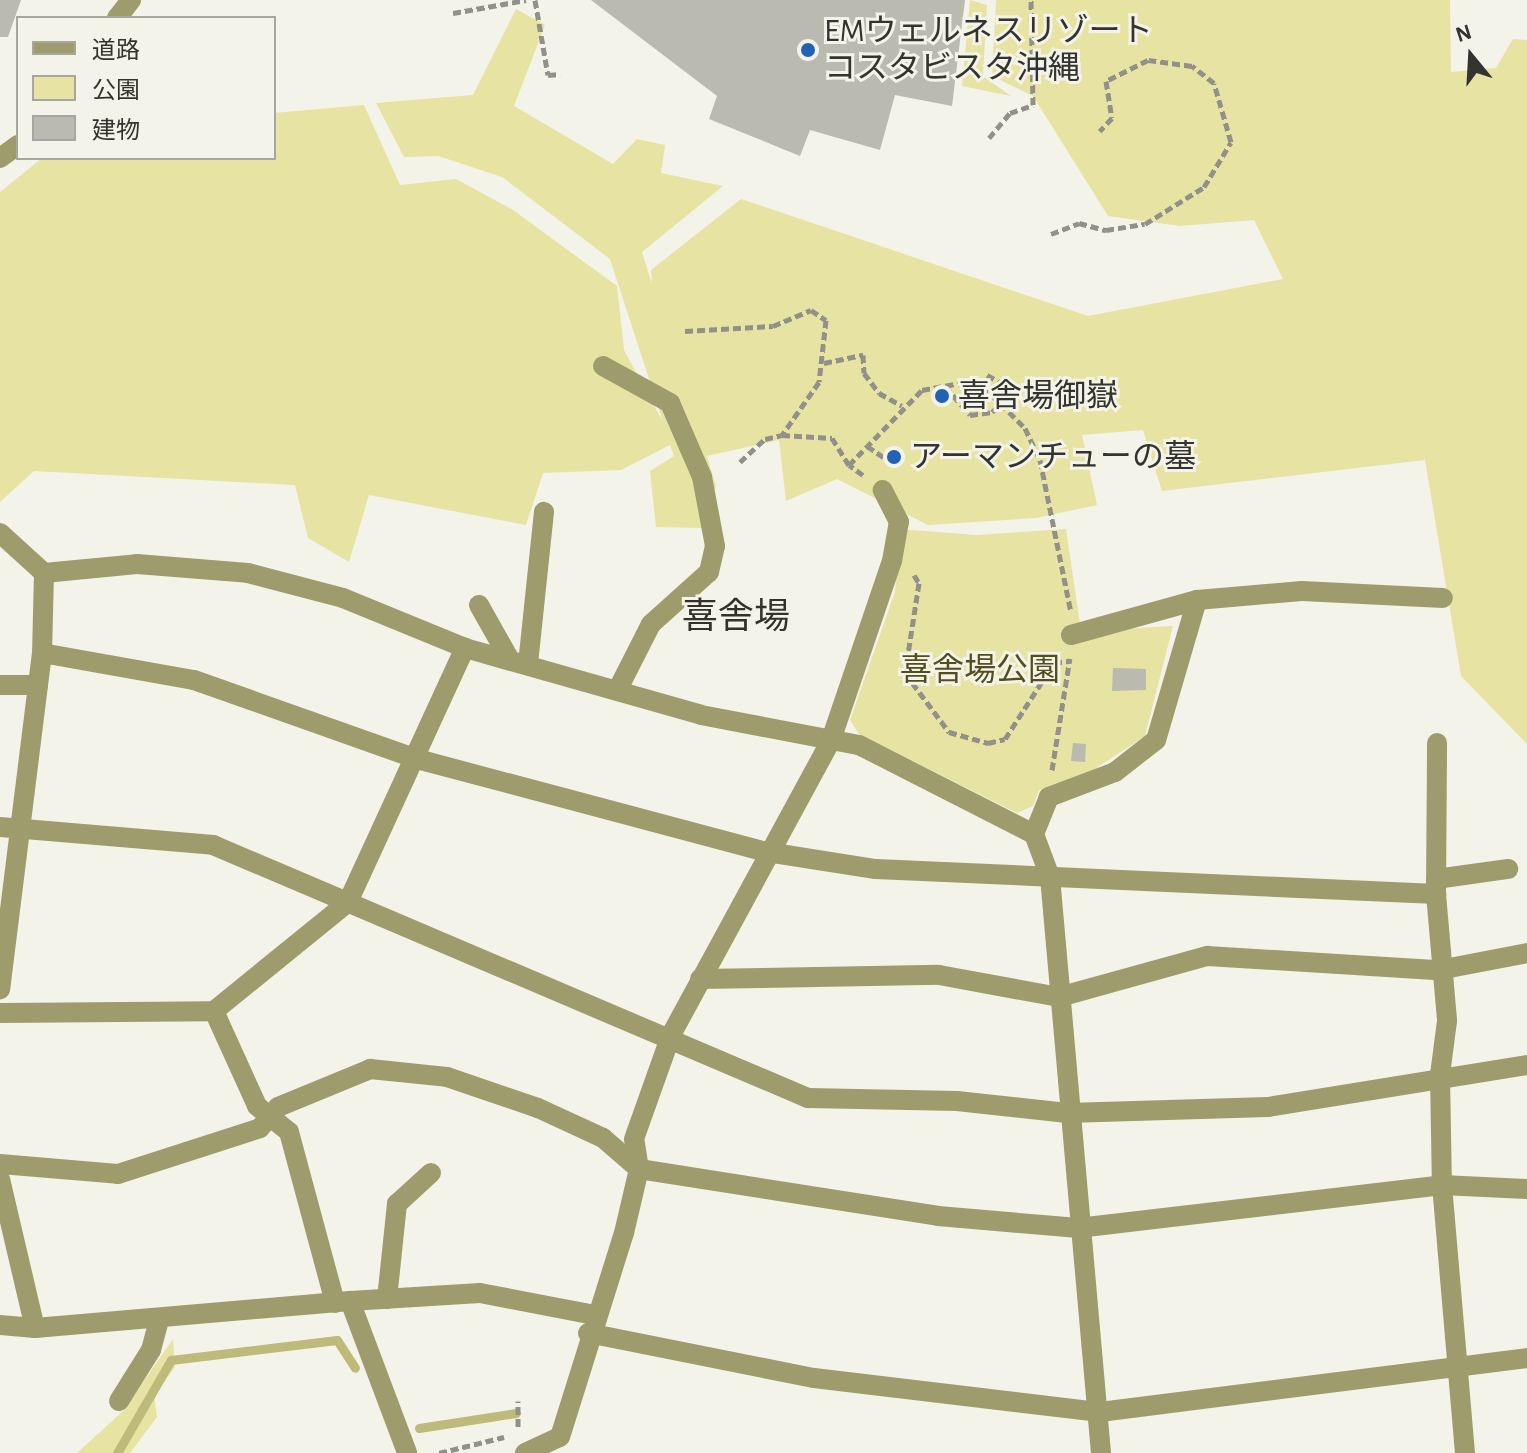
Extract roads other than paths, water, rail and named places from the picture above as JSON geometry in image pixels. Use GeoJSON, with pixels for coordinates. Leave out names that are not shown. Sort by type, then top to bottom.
{"type":"FeatureCollection","features":[{"type":"Feature","properties":{"kind":"street"},"geometry":{"type":"LineString","coordinates":[[119,16],[131,0]]}},
{"type":"Feature","properties":{"kind":"street"},"geometry":{"type":"LineString","coordinates":[[603,366],[670,403],[702,477],[715,546],[709,572],[651,624],[619,687]]}},
{"type":"Feature","properties":{"kind":"street"},"geometry":{"type":"LineString","coordinates":[[525,1453],[560,1437],[639,1169],[634,1139],[671,1035],[767,852],[831,740],[899,522],[883,490]]}},
{"type":"Feature","properties":{"kind":"street"},"geometry":{"type":"LineString","coordinates":[[519,662],[544,512]]}},
{"type":"Feature","properties":{"kind":"street"},"geometry":{"type":"LineString","coordinates":[[0,533],[44,573],[137,564],[248,573],[343,598],[465,648],[619,687],[701,715],[859,745],[1034,834]]}},
{"type":"Feature","properties":{"kind":"street"},"geometry":{"type":"LineString","coordinates":[[0,989],[10,827],[38,685],[44,573]]}},
{"type":"Feature","properties":{"kind":"street"},"geometry":{"type":"LineString","coordinates":[[1071,635],[1197,600],[1302,591],[1443,598]]}},
{"type":"Feature","properties":{"kind":"street"},"geometry":{"type":"LineString","coordinates":[[1101,1453],[1100,1412],[1067,1113],[1050,877],[1034,834],[1049,797],[1115,772],[1156,740],[1197,600]]}},
{"type":"Feature","properties":{"kind":"street"},"geometry":{"type":"LineString","coordinates":[[479,605],[519,662]]}},
{"type":"Feature","properties":{"kind":"street"},"geometry":{"type":"LineString","coordinates":[[0,1013],[214,1011],[348,902],[417,759],[465,648]]}},
{"type":"Feature","properties":{"kind":"street"},"geometry":{"type":"LineString","coordinates":[[42,653],[194,680],[417,759],[767,852],[876,869],[1050,877],[1436,886],[1508,869]]}},
{"type":"Feature","properties":{"kind":"street"},"geometry":{"type":"LineString","coordinates":[[0,685],[38,685]]}},
{"type":"Feature","properties":{"kind":"street"},"geometry":{"type":"LineString","coordinates":[[1437,743],[1439,970],[1447,1021],[1440,1075],[1442,1185],[1465,1453]]}},
{"type":"Feature","properties":{"kind":"street"},"geometry":{"type":"LineString","coordinates":[[10,827],[213,845],[671,1035],[808,1098],[957,1101],[1067,1113],[1268,1107],[1387,1093],[1440,1075],[1527,1065]]}},
{"type":"Feature","properties":{"kind":"street"},"geometry":{"type":"LineString","coordinates":[[700,979],[939,975],[1059,997],[1207,956],[1439,970],[1527,953]]}},
{"type":"Feature","properties":{"kind":"street"},"geometry":{"type":"LineString","coordinates":[[214,1011],[257,1106],[289,1132],[342,1302],[407,1453]]}},
{"type":"Feature","properties":{"kind":"street"},"geometry":{"type":"LineString","coordinates":[[0,1164],[118,1174],[260,1128],[270,1116],[370,1069],[447,1077],[603,1138],[639,1169],[938,1216],[1078,1228],[1442,1185],[1527,1189]]}},
{"type":"Feature","properties":{"kind":"street"},"geometry":{"type":"LineString","coordinates":[[387,1299],[397,1204],[431,1173]]}},
{"type":"Feature","properties":{"kind":"street"},"geometry":{"type":"LineString","coordinates":[[0,1179],[35,1328]]}},
{"type":"Feature","properties":{"kind":"street"},"geometry":{"type":"LineString","coordinates":[[3,1331],[158,1323],[342,1302],[480,1293],[591,1324],[814,1378],[1100,1412],[1527,1358]]}},
{"type":"Feature","properties":{"kind":"street"},"geometry":{"type":"LineString","coordinates":[[119,1401],[151,1350],[158,1323]]}},
{"type":"Feature","properties":{"kind":"waterway"},"geometry":{"type":"LineString","coordinates":[[117,1453],[171,1360],[337,1340],[355,1368]]}},
{"type":"Feature","properties":{"kind":"waterway"},"geometry":{"type":"LineString","coordinates":[[419,1428],[516,1413]]}},
{"type":"Feature","properties":{"kind":"place","name":"EMウェルネスリゾート コスタビスタ沖縄"},"geometry":{"type":"Point","coordinates":[808,50]}},
{"type":"Feature","properties":{"kind":"place","name":"喜舎場御嶽"},"geometry":{"type":"Point","coordinates":[942,396]}},
{"type":"Feature","properties":{"kind":"place","name":"アーマンチューの墓"},"geometry":{"type":"Point","coordinates":[894,457]}},
{"type":"Feature","properties":{"kind":"district","name":"喜舎場"},"geometry":{"type":"Point","coordinates":[736,618]}},
{"type":"Feature","properties":{"kind":"park label","name":"喜舎場公園"},"geometry":{"type":"Point","coordinates":[980,670]}}]}
